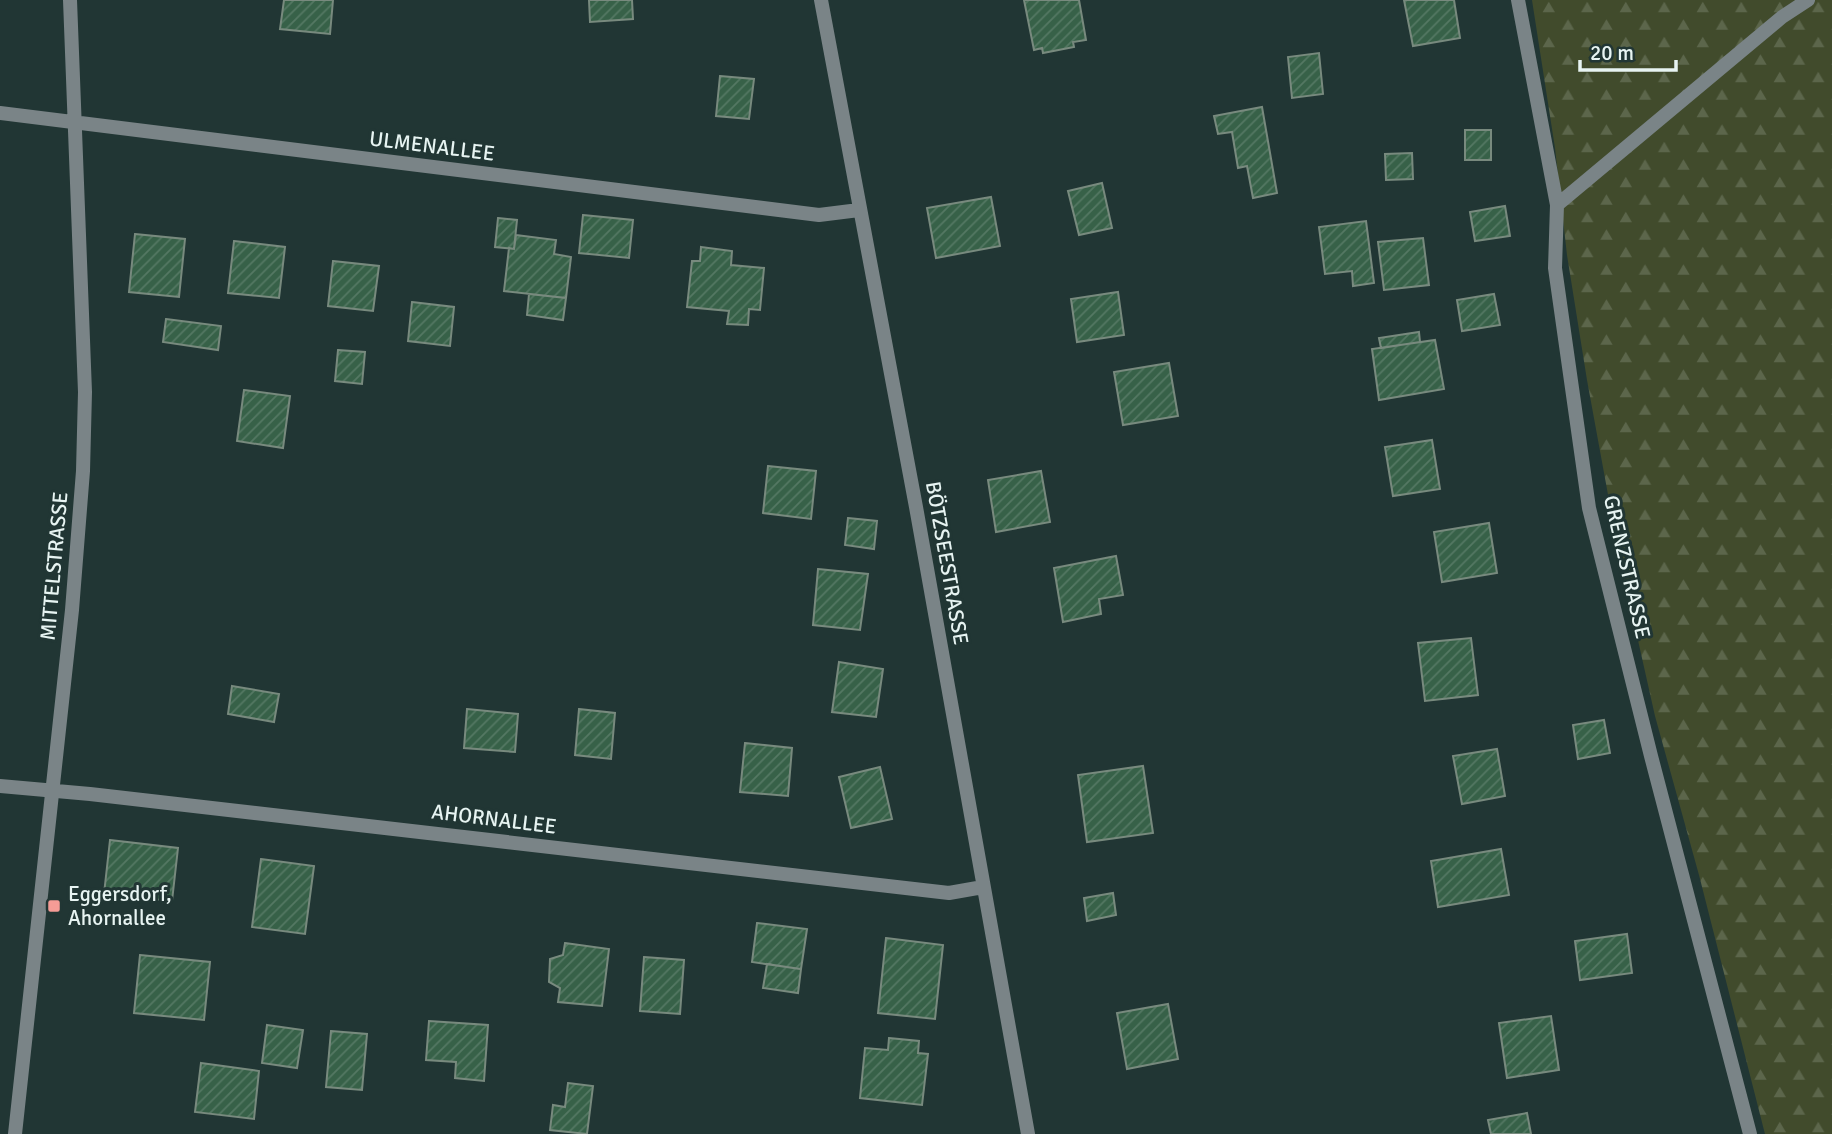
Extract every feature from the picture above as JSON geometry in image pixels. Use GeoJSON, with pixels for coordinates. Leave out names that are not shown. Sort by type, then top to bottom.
{"type":"FeatureCollection","features":[{"type":"Feature","properties":{"kind":"street","name":"MITTELSTRASSE"},"geometry":{"type":"LineString","coordinates":[[15,1134],[72,610],[83,471],[85,392],[70,0]]}},
{"type":"Feature","properties":{"kind":"street","name":"BÖTZSEESTRASSE"},"geometry":{"type":"LineString","coordinates":[[821,0],[916,507],[1028,1134]]}},
{"type":"Feature","properties":{"kind":"street","name":"GRENZSTRASSE"},"geometry":{"type":"LineString","coordinates":[[1518,0],[1557,205],[1555,268],[1589,508],[1750,1134]]}},
{"type":"Feature","properties":{"kind":"street"},"geometry":{"type":"LineString","coordinates":[[1557,205],[1782,17],[1808,0]]}},
{"type":"Feature","properties":{"kind":"street","name":"ULMENALLEE"},"geometry":{"type":"LineString","coordinates":[[0,113],[819,215],[859,209]]}},
{"type":"Feature","properties":{"kind":"street","name":"AHORNALLEE"},"geometry":{"type":"LineString","coordinates":[[0,786],[949,892],[983,887]]}},
{"type":"Feature","properties":{"kind":"green space"},"geometry":{"type":"Polygon","coordinates":[[[1532,0],[1832,0],[1832,1134],[1765,1134],[1655,716],[1620,560],[1567,255],[1555,148],[1532,0]]]}},
{"type":"Feature","properties":{"kind":"building"},"geometry":{"type":"Polygon","coordinates":[[[284,0],[333,0],[330,34],[280,29],[284,0]]]}},
{"type":"Feature","properties":{"kind":"building"},"geometry":{"type":"Polygon","coordinates":[[[589,0],[632,0],[633,19],[590,22],[589,0]]]}},
{"type":"Feature","properties":{"kind":"building"},"geometry":{"type":"Polygon","coordinates":[[[1024,0],[1079,0],[1086,40],[1073,42],[1074,47],[1043,53],[1042,48],[1034,50],[1024,0]]]}},
{"type":"Feature","properties":{"kind":"building"},"geometry":{"type":"Polygon","coordinates":[[[1404,0],[1454,0],[1460,38],[1413,46],[1404,0]]]}},
{"type":"Feature","properties":{"kind":"building"},"geometry":{"type":"Polygon","coordinates":[[[1319,53],[1323,94],[1292,98],[1288,57],[1319,53]]]}},
{"type":"Feature","properties":{"kind":"building"},"geometry":{"type":"Polygon","coordinates":[[[720,76],[754,79],[749,119],[716,116],[720,76]]]}},
{"type":"Feature","properties":{"kind":"building"},"geometry":{"type":"Polygon","coordinates":[[[1262,107],[1277,193],[1253,198],[1247,166],[1238,168],[1232,132],[1218,134],[1214,116],[1262,107]]]}},
{"type":"Feature","properties":{"kind":"building"},"geometry":{"type":"Polygon","coordinates":[[[1465,130],[1491,130],[1491,160],[1465,160],[1465,130]]]}},
{"type":"Feature","properties":{"kind":"building"},"geometry":{"type":"Polygon","coordinates":[[[1412,153],[1413,179],[1386,180],[1385,154],[1412,153]]]}},
{"type":"Feature","properties":{"kind":"building"},"geometry":{"type":"Polygon","coordinates":[[[1102,183],[1112,228],[1079,235],[1068,191],[1102,183]]]}},
{"type":"Feature","properties":{"kind":"building"},"geometry":{"type":"Polygon","coordinates":[[[991,197],[1000,246],[936,258],[927,208],[991,197]]]}},
{"type":"Feature","properties":{"kind":"building"},"geometry":{"type":"Polygon","coordinates":[[[1505,206],[1510,236],[1475,241],[1470,212],[1505,206]]]}},
{"type":"Feature","properties":{"kind":"building"},"geometry":{"type":"Polygon","coordinates":[[[583,215],[633,220],[629,258],[579,253],[583,215]]]}},
{"type":"Feature","properties":{"kind":"building"},"geometry":{"type":"Polygon","coordinates":[[[498,218],[517,220],[514,249],[495,247],[498,218]]]}},
{"type":"Feature","properties":{"kind":"building"},"geometry":{"type":"Polygon","coordinates":[[[1366,221],[1374,283],[1353,286],[1352,271],[1325,274],[1319,227],[1366,221]]]}},
{"type":"Feature","properties":{"kind":"building"},"geometry":{"type":"Polygon","coordinates":[[[135,234],[185,239],[179,297],[129,292],[135,234]]]}},
{"type":"Feature","properties":{"kind":"building"},"geometry":{"type":"Polygon","coordinates":[[[516,235],[556,240],[554,254],[571,257],[566,298],[504,291],[509,248],[514,249],[516,235]]]}},
{"type":"Feature","properties":{"kind":"building"},"geometry":{"type":"Polygon","coordinates":[[[1423,238],[1429,285],[1384,290],[1378,242],[1423,238]]]}},
{"type":"Feature","properties":{"kind":"building"},"geometry":{"type":"Polygon","coordinates":[[[234,241],[285,247],[279,298],[228,293],[234,241]]]}},
{"type":"Feature","properties":{"kind":"building"},"geometry":{"type":"Polygon","coordinates":[[[701,247],[732,251],[731,265],[764,268],[760,310],[749,309],[748,325],[727,324],[729,311],[687,307],[692,261],[700,261],[701,247]]]}},
{"type":"Feature","properties":{"kind":"building"},"geometry":{"type":"Polygon","coordinates":[[[333,261],[379,266],[373,311],[328,306],[333,261]]]}},
{"type":"Feature","properties":{"kind":"building"},"geometry":{"type":"Polygon","coordinates":[[[1118,292],[1124,335],[1077,342],[1071,299],[1118,292]]]}},
{"type":"Feature","properties":{"kind":"building"},"geometry":{"type":"Polygon","coordinates":[[[529,294],[566,298],[563,320],[527,315],[529,294]]]}},
{"type":"Feature","properties":{"kind":"building"},"geometry":{"type":"Polygon","coordinates":[[[1494,294],[1500,325],[1462,331],[1457,300],[1494,294]]]}},
{"type":"Feature","properties":{"kind":"building"},"geometry":{"type":"Polygon","coordinates":[[[412,302],[454,307],[450,346],[408,341],[412,302]]]}},
{"type":"Feature","properties":{"kind":"building"},"geometry":{"type":"Polygon","coordinates":[[[166,319],[221,326],[218,350],[163,342],[166,319]]]}},
{"type":"Feature","properties":{"kind":"building"},"geometry":{"type":"Polygon","coordinates":[[[1419,332],[1420,342],[1381,348],[1379,338],[1419,332]]]}},
{"type":"Feature","properties":{"kind":"building"},"geometry":{"type":"Polygon","coordinates":[[[1435,340],[1444,389],[1379,400],[1372,349],[1435,340]]]}},
{"type":"Feature","properties":{"kind":"building"},"geometry":{"type":"Polygon","coordinates":[[[338,350],[365,352],[362,384],[335,381],[338,350]]]}},
{"type":"Feature","properties":{"kind":"building"},"geometry":{"type":"Polygon","coordinates":[[[1169,363],[1178,416],[1123,425],[1114,372],[1169,363]]]}},
{"type":"Feature","properties":{"kind":"building"},"geometry":{"type":"Polygon","coordinates":[[[244,390],[290,396],[283,448],[237,441],[244,390]]]}},
{"type":"Feature","properties":{"kind":"building"},"geometry":{"type":"Polygon","coordinates":[[[1432,440],[1440,489],[1393,496],[1385,447],[1432,440]]]}},
{"type":"Feature","properties":{"kind":"building"},"geometry":{"type":"Polygon","coordinates":[[[768,466],[816,471],[811,519],[763,513],[768,466]]]}},
{"type":"Feature","properties":{"kind":"building"},"geometry":{"type":"Polygon","coordinates":[[[1041,471],[1050,522],[996,532],[988,480],[1041,471]]]}},
{"type":"Feature","properties":{"kind":"building"},"geometry":{"type":"Polygon","coordinates":[[[848,518],[877,521],[874,549],[845,545],[848,518]]]}},
{"type":"Feature","properties":{"kind":"building"},"geometry":{"type":"Polygon","coordinates":[[[1489,523],[1497,573],[1442,582],[1434,532],[1489,523]]]}},
{"type":"Feature","properties":{"kind":"building"},"geometry":{"type":"Polygon","coordinates":[[[1116,556],[1123,595],[1099,599],[1101,614],[1063,622],[1054,568],[1116,556]]]}},
{"type":"Feature","properties":{"kind":"building"},"geometry":{"type":"Polygon","coordinates":[[[818,569],[868,574],[860,630],[813,625],[818,569]]]}},
{"type":"Feature","properties":{"kind":"building"},"geometry":{"type":"Polygon","coordinates":[[[1471,638],[1478,695],[1425,701],[1418,643],[1471,638]]]}},
{"type":"Feature","properties":{"kind":"building"},"geometry":{"type":"Polygon","coordinates":[[[839,662],[883,669],[876,717],[832,712],[839,662]]]}},
{"type":"Feature","properties":{"kind":"building"},"geometry":{"type":"Polygon","coordinates":[[[232,686],[279,694],[274,722],[228,714],[232,686]]]}},
{"type":"Feature","properties":{"kind":"building"},"geometry":{"type":"Polygon","coordinates":[[[467,709],[518,714],[515,752],[464,748],[467,709]]]}},
{"type":"Feature","properties":{"kind":"building"},"geometry":{"type":"Polygon","coordinates":[[[579,709],[615,713],[611,759],[575,755],[579,709]]]}},
{"type":"Feature","properties":{"kind":"building"},"geometry":{"type":"Polygon","coordinates":[[[1604,720],[1610,753],[1578,759],[1573,725],[1604,720]]]}},
{"type":"Feature","properties":{"kind":"building"},"geometry":{"type":"Polygon","coordinates":[[[745,743],[792,748],[788,796],[740,792],[745,743]]]}},
{"type":"Feature","properties":{"kind":"building"},"geometry":{"type":"Polygon","coordinates":[[[1497,749],[1505,796],[1462,804],[1453,756],[1497,749]]]}},
{"type":"Feature","properties":{"kind":"building"},"geometry":{"type":"Polygon","coordinates":[[[1143,766],[1153,833],[1087,842],[1078,775],[1143,766]]]}},
{"type":"Feature","properties":{"kind":"building"},"geometry":{"type":"Polygon","coordinates":[[[880,767],[892,819],[851,828],[839,777],[880,767]]]}},
{"type":"Feature","properties":{"kind":"building"},"geometry":{"type":"Polygon","coordinates":[[[110,840],[178,848],[172,901],[104,894],[110,840]]]}},
{"type":"Feature","properties":{"kind":"building"},"geometry":{"type":"Polygon","coordinates":[[[1501,849],[1509,895],[1438,907],[1431,861],[1501,849]]]}},
{"type":"Feature","properties":{"kind":"building"},"geometry":{"type":"Polygon","coordinates":[[[261,859],[314,866],[305,934],[252,927],[261,859]]]}},
{"type":"Feature","properties":{"kind":"building"},"geometry":{"type":"Polygon","coordinates":[[[1113,893],[1116,915],[1087,921],[1084,898],[1113,893]]]}},
{"type":"Feature","properties":{"kind":"building"},"geometry":{"type":"Polygon","coordinates":[[[757,923],[807,929],[801,969],[752,962],[757,923]]]}},
{"type":"Feature","properties":{"kind":"building"},"geometry":{"type":"Polygon","coordinates":[[[1627,934],[1632,973],[1580,980],[1575,941],[1627,934]]]}},
{"type":"Feature","properties":{"kind":"building"},"geometry":{"type":"Polygon","coordinates":[[[886,938],[943,945],[935,1019],[878,1013],[886,938]]]}},
{"type":"Feature","properties":{"kind":"building"},"geometry":{"type":"Polygon","coordinates":[[[565,943],[609,949],[602,1006],[558,1002],[560,988],[549,982],[550,959],[563,955],[565,943]]]}},
{"type":"Feature","properties":{"kind":"building"},"geometry":{"type":"Polygon","coordinates":[[[140,955],[210,962],[204,1020],[134,1013],[140,955]]]}},
{"type":"Feature","properties":{"kind":"building"},"geometry":{"type":"Polygon","coordinates":[[[644,957],[684,960],[680,1014],[640,1011],[644,957]]]}},
{"type":"Feature","properties":{"kind":"building"},"geometry":{"type":"Polygon","coordinates":[[[767,964],[801,969],[798,993],[763,988],[767,964]]]}},
{"type":"Feature","properties":{"kind":"building"},"geometry":{"type":"Polygon","coordinates":[[[1168,1004],[1178,1059],[1127,1069],[1117,1013],[1168,1004]]]}},
{"type":"Feature","properties":{"kind":"building"},"geometry":{"type":"Polygon","coordinates":[[[1551,1016],[1559,1070],[1507,1078],[1499,1023],[1551,1016]]]}},
{"type":"Feature","properties":{"kind":"building"},"geometry":{"type":"Polygon","coordinates":[[[429,1021],[488,1025],[484,1081],[455,1078],[456,1062],[426,1060],[429,1021]]]}},
{"type":"Feature","properties":{"kind":"building"},"geometry":{"type":"Polygon","coordinates":[[[267,1025],[303,1030],[297,1068],[262,1063],[267,1025]]]}},
{"type":"Feature","properties":{"kind":"building"},"geometry":{"type":"Polygon","coordinates":[[[331,1031],[367,1034],[362,1090],[326,1087],[331,1031]]]}},
{"type":"Feature","properties":{"kind":"building"},"geometry":{"type":"Polygon","coordinates":[[[889,1038],[919,1041],[918,1053],[928,1054],[922,1105],[860,1098],[865,1048],[888,1050],[889,1038]]]}},
{"type":"Feature","properties":{"kind":"building"},"geometry":{"type":"Polygon","coordinates":[[[201,1063],[259,1071],[254,1119],[195,1112],[201,1063]]]}},
{"type":"Feature","properties":{"kind":"building"},"geometry":{"type":"Polygon","coordinates":[[[568,1083],[593,1086],[587,1134],[550,1130],[553,1105],[565,1107],[568,1083]]]}},
{"type":"Feature","properties":{"kind":"building"},"geometry":{"type":"Polygon","coordinates":[[[1527,1113],[1531,1134],[1491,1134],[1488,1120],[1527,1113]]]}},
{"type":"Feature","properties":{"kind":"place","name":"Eggersdorf, Ahornallee"},"geometry":{"type":"Point","coordinates":[54,906]}}]}
